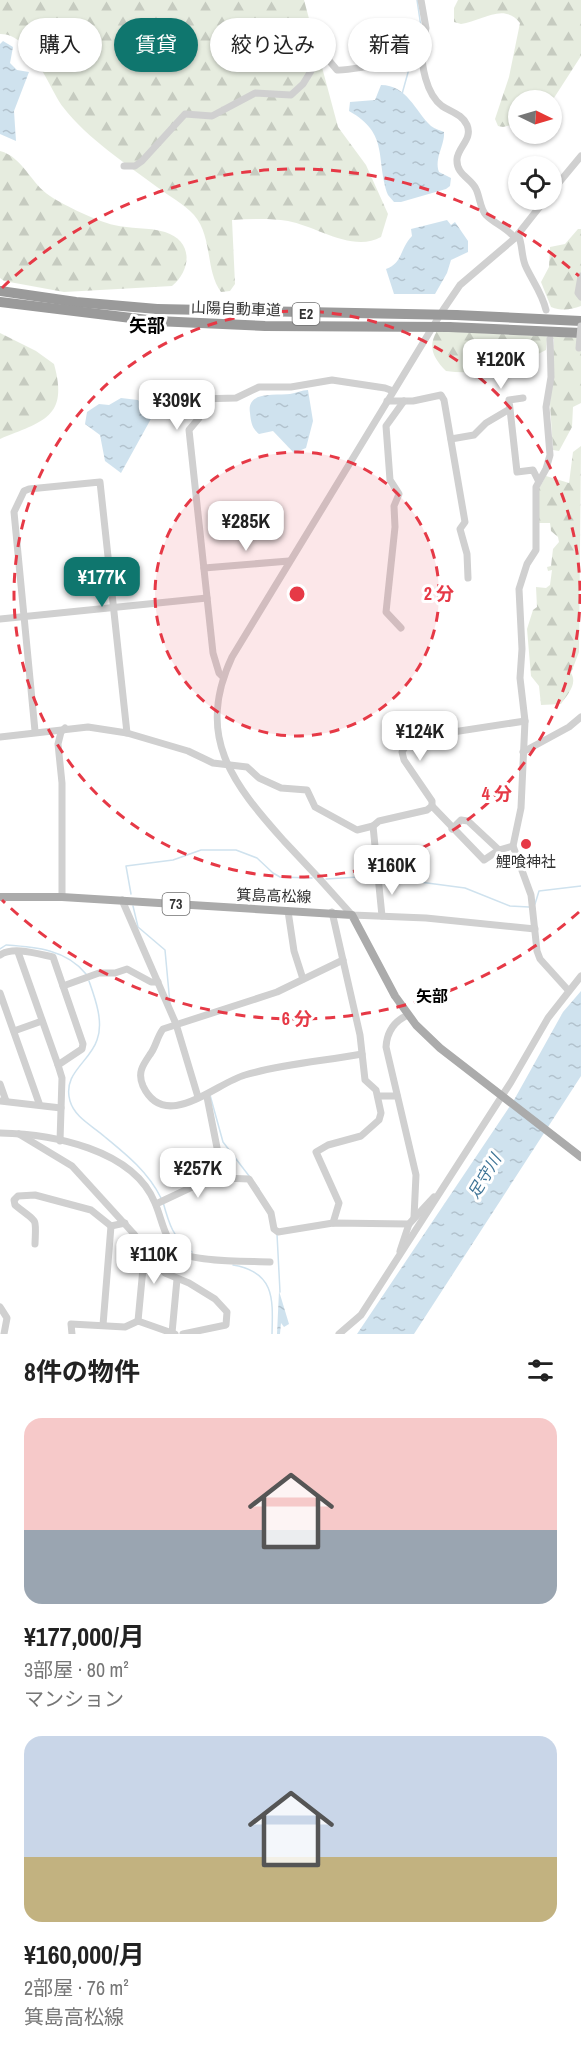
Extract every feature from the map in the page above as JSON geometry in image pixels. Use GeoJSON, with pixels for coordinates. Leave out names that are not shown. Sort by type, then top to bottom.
{"type":"FeatureCollection","features":[{"type":"Feature","properties":{"kind":"highway","name":"山陽自動車道"},"geometry":{"type":"LineString","coordinates":[[0,291],[76,302],[158,309],[456,315],[581,321]]}},
{"type":"Feature","properties":{"kind":"highway","name":"山陽自動車道"},"geometry":{"type":"LineString","coordinates":[[0,302],[156,321],[265,326],[449,327],[581,333]]}},
{"type":"Feature","properties":{"kind":"main road","name":"箕島高松線"},"geometry":{"type":"LineString","coordinates":[[0,897],[122,900],[352,915]]}},
{"type":"Feature","properties":{"kind":"main road"},"geometry":{"type":"LineString","coordinates":[[352,915],[408,1015],[440,1048],[581,1157]]}},
{"type":"Feature","properties":{"kind":"street"},"geometry":{"type":"LineString","coordinates":[[421,0],[424,18]]}},
{"type":"Feature","properties":{"kind":"street"},"geometry":{"type":"LineString","coordinates":[[124,166],[135,166],[142,161],[185,114],[212,116],[255,93],[291,94],[303,84],[319,58],[326,57],[337,70],[348,70]]}},
{"type":"Feature","properties":{"kind":"street"},"geometry":{"type":"LineString","coordinates":[[425,72],[433,95],[440,104],[462,118],[468,127],[468,136],[457,158],[460,170],[476,188],[484,213],[516,236],[523,248],[524,264],[536,282],[546,310]]}},
{"type":"Feature","properties":{"kind":"street"},"geometry":{"type":"LineString","coordinates":[[562,179],[581,156]]}},
{"type":"Feature","properties":{"kind":"street"},"geometry":{"type":"LineString","coordinates":[[535,929],[352,915],[248,801],[227,766],[221,748],[217,718],[223,677],[238,646],[393,391],[460,285],[516,236],[537,210]]}},
{"type":"Feature","properties":{"kind":"street"},"geometry":{"type":"LineString","coordinates":[[581,276],[578,293],[581,297]]}},
{"type":"Feature","properties":{"kind":"street"},"geometry":{"type":"LineString","coordinates":[[580,350],[581,326]]}},
{"type":"Feature","properties":{"kind":"street"},"geometry":{"type":"LineString","coordinates":[[550,339],[550,376],[546,407],[550,455],[546,469],[538,480],[534,506],[536,550],[527,564],[519,589],[522,649],[520,678],[525,721],[521,808],[513,846],[531,895],[535,941],[540,959],[568,990]]}},
{"type":"Feature","properties":{"kind":"street"},"geometry":{"type":"LineString","coordinates":[[223,677],[219,673],[213,653],[189,430],[199,418],[199,399],[236,398],[259,387],[291,387],[332,380],[385,387],[393,391]]}},
{"type":"Feature","properties":{"kind":"street"},"geometry":{"type":"LineString","coordinates":[[387,401],[404,401],[441,395],[465,522],[460,529],[467,554],[468,578]]}},
{"type":"Feature","properties":{"kind":"street"},"geometry":{"type":"LineString","coordinates":[[523,398],[509,400],[508,410],[517,472],[533,470],[538,480]]}},
{"type":"Feature","properties":{"kind":"street"},"geometry":{"type":"LineString","coordinates":[[401,627],[386,612],[395,527],[394,506],[399,494],[390,480],[386,426],[404,401]]}},
{"type":"Feature","properties":{"kind":"street"},"geometry":{"type":"LineString","coordinates":[[451,439],[474,435],[486,423],[508,410]]}},
{"type":"Feature","properties":{"kind":"street"},"geometry":{"type":"LineString","coordinates":[[35,731],[22,616],[14,512],[21,496],[29,489],[100,482],[127,733]]}},
{"type":"Feature","properties":{"kind":"street"},"geometry":{"type":"LineString","coordinates":[[204,568],[290,561]]}},
{"type":"Feature","properties":{"kind":"street"},"geometry":{"type":"LineString","coordinates":[[0,619],[207,598]]}},
{"type":"Feature","properties":{"kind":"street"},"geometry":{"type":"LineString","coordinates":[[523,752],[569,727],[581,717]]}},
{"type":"Feature","properties":{"kind":"street"},"geometry":{"type":"LineString","coordinates":[[513,846],[499,850],[484,860],[432,806],[432,801],[404,760],[402,752],[406,744],[426,736],[525,721]]}},
{"type":"Feature","properties":{"kind":"street"},"geometry":{"type":"LineString","coordinates":[[0,737],[35,731],[88,727],[127,733],[227,766],[247,767],[259,778],[281,788],[307,790],[315,807],[357,830],[373,826],[378,821],[427,810],[432,806]]}},
{"type":"Feature","properties":{"kind":"street"},"geometry":{"type":"LineString","coordinates":[[62,897],[62,783],[58,744],[61,732],[65,728]]}},
{"type":"Feature","properties":{"kind":"street"},"geometry":{"type":"LineString","coordinates":[[452,829],[461,820],[468,821],[499,850]]}},
{"type":"Feature","properties":{"kind":"street"},"geometry":{"type":"LineString","coordinates":[[373,826],[382,916]]}},
{"type":"Feature","properties":{"kind":"street"},"geometry":{"type":"LineString","coordinates":[[122,900],[178,1024],[198,1097]]}},
{"type":"Feature","properties":{"kind":"street"},"geometry":{"type":"LineString","coordinates":[[288,911],[294,951],[303,980]]}},
{"type":"Feature","properties":{"kind":"street"},"geometry":{"type":"LineString","coordinates":[[332,912],[362,1054],[365,1080],[371,1083],[378,1096],[381,1113],[379,1120],[365,1134],[328,1145],[316,1152],[339,1203],[333,1223]]}},
{"type":"Feature","properties":{"kind":"street"},"geometry":{"type":"LineString","coordinates":[[0,955],[5,952],[18,952],[53,957],[83,1044],[82,1049],[58,1065]]}},
{"type":"Feature","properties":{"kind":"street"},"geometry":{"type":"LineString","coordinates":[[18,952],[62,1078],[60,1141]]}},
{"type":"Feature","properties":{"kind":"street"},"geometry":{"type":"LineString","coordinates":[[343,960],[277,992],[163,1029],[152,1052],[144,1061],[141,1080],[148,1098],[166,1106],[176,1106],[209,1095],[244,1075],[362,1054]]}},
{"type":"Feature","properties":{"kind":"street"},"geometry":{"type":"LineString","coordinates":[[63,986],[99,973],[130,969],[151,982],[158,982]]}},
{"type":"Feature","properties":{"kind":"street"},"geometry":{"type":"LineString","coordinates":[[339,1334],[361,1315],[502,1097],[568,990],[581,976]]}},
{"type":"Feature","properties":{"kind":"street"},"geometry":{"type":"LineString","coordinates":[[0,993],[39,1103]]}},
{"type":"Feature","properties":{"kind":"street"},"geometry":{"type":"LineString","coordinates":[[399,1257],[411,1221],[417,1179],[387,1058],[387,1037],[397,1020],[408,1015]]}},
{"type":"Feature","properties":{"kind":"street"},"geometry":{"type":"LineString","coordinates":[[14,1031],[42,1021]]}},
{"type":"Feature","properties":{"kind":"street"},"geometry":{"type":"LineString","coordinates":[[0,1084],[3,1101],[39,1103],[61,1108]]}},
{"type":"Feature","properties":{"kind":"street"},"geometry":{"type":"LineString","coordinates":[[209,1095],[223,1178]]}},
{"type":"Feature","properties":{"kind":"street"},"geometry":{"type":"LineString","coordinates":[[378,1096],[398,1096]]}},
{"type":"Feature","properties":{"kind":"street"},"geometry":{"type":"LineString","coordinates":[[0,1133],[60,1141],[102,1154],[124,1164],[160,1201],[168,1238],[184,1254],[197,1258],[270,1262]]}},
{"type":"Feature","properties":{"kind":"street"},"geometry":{"type":"LineString","coordinates":[[20,1134],[63,1158],[125,1223],[165,1273],[189,1282],[215,1299],[227,1312],[226,1325],[183,1334]]}},
{"type":"Feature","properties":{"kind":"street"},"geometry":{"type":"LineString","coordinates":[[160,1201],[223,1178],[249,1179],[271,1213],[277,1231],[333,1223],[411,1221],[438,1194]]}},
{"type":"Feature","properties":{"kind":"street"},"geometry":{"type":"LineString","coordinates":[[35,1244],[38,1226],[36,1221],[15,1205],[14,1200],[18,1196],[35,1195],[90,1210],[111,1226],[125,1223]]}},
{"type":"Feature","properties":{"kind":"street"},"geometry":{"type":"LineString","coordinates":[[103,1325],[111,1226]]}},
{"type":"Feature","properties":{"kind":"street"},"geometry":{"type":"LineString","coordinates":[[138,1321],[145,1248]]}},
{"type":"Feature","properties":{"kind":"street"},"geometry":{"type":"LineString","coordinates":[[72,1334],[71,1324],[125,1327],[138,1321],[173,1334],[177,1279]]}},
{"type":"Feature","properties":{"kind":"street"},"geometry":{"type":"LineString","coordinates":[[0,1307],[7,1318],[4,1334]]}},
{"type":"Feature","properties":{"kind":"green space"},"geometry":{"type":"Polygon","coordinates":[[[0,0],[304,0],[309,18],[210,18],[210,72],[323,72],[338,127],[366,165],[388,214],[381,237],[359,242],[334,237],[288,221],[232,220],[235,284],[230,291],[221,292],[213,274],[204,233],[194,215],[84,130],[63,107],[43,72],[102,72],[102,18],[18,18],[18,41],[11,36],[0,34],[0,0]]]}},
{"type":"Feature","properties":{"kind":"green space"},"geometry":{"type":"Polygon","coordinates":[[[458,0],[581,0],[581,56],[559,90],[508,90],[508,126],[498,126],[495,119],[509,77],[520,23],[514,17],[500,13],[461,24],[454,22],[454,8],[458,0]]]}},
{"type":"Feature","properties":{"kind":"green space"},"geometry":{"type":"Polygon","coordinates":[[[0,151],[15,159],[43,191],[72,209],[114,225],[159,230],[174,236],[181,242],[186,256],[186,264],[179,279],[172,286],[64,292],[4,281],[0,278],[0,151]]]}},
{"type":"Feature","properties":{"kind":"green space"},"geometry":{"type":"Polygon","coordinates":[[[578,229],[581,229],[581,306],[566,310],[551,307],[541,282],[549,267],[550,247],[565,244],[578,229]]]}},
{"type":"Feature","properties":{"kind":"green space"},"geometry":{"type":"Polygon","coordinates":[[[437,331],[581,338],[581,403],[573,407],[572,427],[559,451],[553,450],[550,404],[554,339],[547,339],[546,350],[523,361],[484,371],[459,372],[446,371],[435,357],[432,342],[437,331]]]}},
{"type":"Feature","properties":{"kind":"green space"},"geometry":{"type":"Polygon","coordinates":[[[0,333],[36,351],[54,364],[58,396],[55,407],[40,422],[0,439],[0,333]]]}},
{"type":"Feature","properties":{"kind":"green space"},"geometry":{"type":"Polygon","coordinates":[[[581,446],[579,652],[571,673],[573,681],[569,693],[561,704],[541,705],[539,686],[531,676],[527,629],[533,610],[537,607],[536,587],[546,588],[550,585],[552,570],[548,571],[547,567],[551,566],[553,549],[559,542],[558,537],[551,531],[550,523],[537,523],[538,490],[546,476],[569,483],[573,452],[581,446]]]}},
{"type":"Feature","properties":{"kind":"water"},"geometry":{"type":"Polygon","coordinates":[[[3,41],[13,47],[10,63],[18,72],[29,72],[14,111],[16,141],[0,134],[0,44],[3,41]]]}},
{"type":"Feature","properties":{"kind":"water"},"geometry":{"type":"Polygon","coordinates":[[[381,85],[398,89],[431,126],[444,132],[438,167],[439,172],[451,178],[450,186],[446,189],[401,202],[394,202],[388,195],[376,138],[362,120],[349,111],[350,102],[375,100],[381,85]]]}},
{"type":"Feature","properties":{"kind":"water"},"geometry":{"type":"Polygon","coordinates":[[[447,220],[451,225],[455,222],[468,241],[468,252],[451,260],[447,273],[435,294],[394,294],[386,269],[399,259],[412,236],[411,229],[447,220]]]}},
{"type":"Feature","properties":{"kind":"water"},"geometry":{"type":"Polygon","coordinates":[[[308,390],[313,421],[306,448],[294,453],[273,431],[259,434],[255,430],[251,422],[250,406],[257,397],[308,390]]]}},
{"type":"Feature","properties":{"kind":"water"},"geometry":{"type":"Polygon","coordinates":[[[121,398],[138,400],[152,417],[121,473],[105,461],[100,435],[85,424],[87,412],[99,404],[109,405],[121,398]]]}},
{"type":"Feature","properties":{"kind":"water","name":"足守川"},"geometry":{"type":"Polygon","coordinates":[[[581,991],[581,1076],[414,1334],[357,1334],[514,1100],[563,1012],[581,991]]]}},
{"type":"Feature","properties":{"kind":"water"},"geometry":{"type":"Polygon","coordinates":[[[279,1291],[289,1324],[284,1327],[281,1323],[280,1334],[277,1334],[279,1291]]]}},
{"type":"Feature","properties":{"kind":"waterway"},"geometry":{"type":"LineString","coordinates":[[417,0],[420,18]]}},
{"type":"Feature","properties":{"kind":"waterway"},"geometry":{"type":"LineString","coordinates":[[402,94],[408,72]]}},
{"type":"Feature","properties":{"kind":"waterway"},"geometry":{"type":"LineString","coordinates":[[131,894],[126,866],[173,860],[201,850],[236,850],[257,858],[280,877],[312,878]]}},
{"type":"Feature","properties":{"kind":"waterway"},"geometry":{"type":"LineString","coordinates":[[326,879],[374,876]]}},
{"type":"Feature","properties":{"kind":"waterway"},"geometry":{"type":"LineString","coordinates":[[382,877],[465,888],[510,906],[529,907]]}},
{"type":"Feature","properties":{"kind":"waterway"},"geometry":{"type":"LineString","coordinates":[[535,904],[539,891],[581,886]]}},
{"type":"Feature","properties":{"kind":"waterway"},"geometry":{"type":"LineString","coordinates":[[133,906],[138,927],[165,950],[170,1004]]}},
{"type":"Feature","properties":{"kind":"waterway"},"geometry":{"type":"LineString","coordinates":[[0,949],[6,945],[60,954],[86,974]]}},
{"type":"Feature","properties":{"kind":"waterway"},"geometry":{"type":"LineString","coordinates":[[89,981],[98,1010],[99,1033],[94,1048],[73,1075],[69,1091],[70,1101],[80,1117],[136,1164],[150,1180],[161,1198]]}},
{"type":"Feature","properties":{"kind":"waterway"},"geometry":{"type":"LineString","coordinates":[[210,1095],[223,1142],[259,1189]]}},
{"type":"Feature","properties":{"kind":"waterway"},"geometry":{"type":"LineString","coordinates":[[163,1202],[173,1230],[180,1241],[192,1252]]}},
{"type":"Feature","properties":{"kind":"waterway"},"geometry":{"type":"LineString","coordinates":[[277,1234],[280,1292]]}},
{"type":"Feature","properties":{"kind":"waterway"},"geometry":{"type":"LineString","coordinates":[[233,1265],[257,1274],[269,1289],[272,1334]]}},
{"type":"Feature","properties":{"kind":"place","name":"鯉喰神社"},"geometry":{"type":"Point","coordinates":[526,844]}},
{"type":"Feature","properties":{"kind":"district","name":"矢部"},"geometry":{"type":"Point","coordinates":[147,326]}},
{"type":"Feature","properties":{"kind":"district","name":"矢部"},"geometry":{"type":"Point","coordinates":[432,996]}}]}
